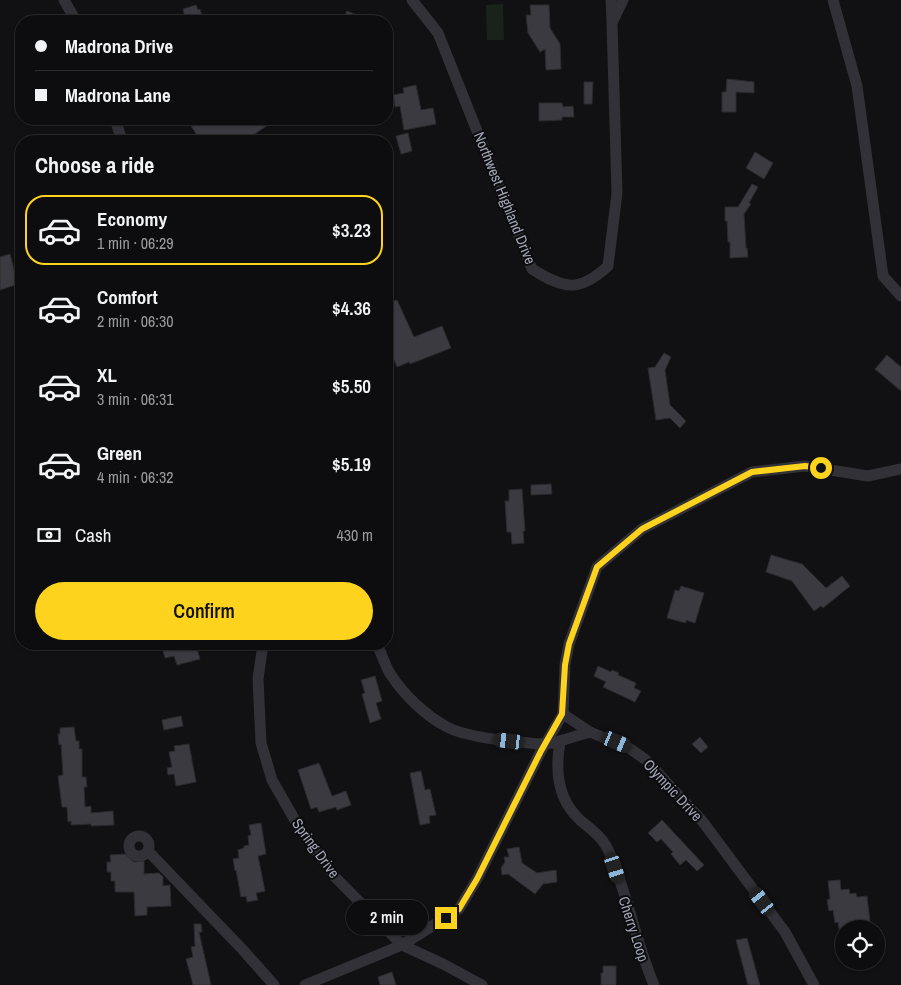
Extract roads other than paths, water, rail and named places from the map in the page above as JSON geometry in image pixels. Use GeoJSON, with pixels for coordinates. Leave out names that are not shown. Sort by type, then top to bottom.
{"type":"FeatureCollection","features":[{"type":"Feature","properties":{"kind":"street"},"geometry":{"type":"LineString","coordinates":[[64,0],[73,15]]}},
{"type":"Feature","properties":{"kind":"street","name":"Northwest Highland Drive"},"geometry":{"type":"LineString","coordinates":[[412,0],[438,33],[532,269],[552,282],[572,286],[594,279],[608,266],[617,193],[612,22],[622,0]]}},
{"type":"Feature","properties":{"kind":"street"},"geometry":{"type":"LineString","coordinates":[[611,0],[612,22]]}},
{"type":"Feature","properties":{"kind":"street"},"geometry":{"type":"LineString","coordinates":[[833,0],[857,86],[883,276],[901,296]]}},
{"type":"Feature","properties":{"kind":"street"},"geometry":{"type":"LineString","coordinates":[[305,985],[402,945],[459,909],[477,879],[541,751],[562,714],[565,665],[569,644],[597,567],[642,529],[752,472],[805,466],[868,476],[901,469]]}},
{"type":"Feature","properties":{"kind":"street","name":"Spring Drive"},"geometry":{"type":"LineString","coordinates":[[262,650],[258,679],[261,743],[272,780],[300,830],[335,877],[402,945],[482,985]]}},
{"type":"Feature","properties":{"kind":"street"},"geometry":{"type":"LineString","coordinates":[[380,650],[391,675],[414,703],[447,728],[488,738],[537,744],[557,743],[590,732]]}},
{"type":"Feature","properties":{"kind":"street","name":"Olympic Drive"},"geometry":{"type":"LineString","coordinates":[[562,714],[590,732],[629,748],[646,760],[703,822],[785,932],[814,985]]}},
{"type":"Feature","properties":{"kind":"street","name":"Cherry Loop"},"geometry":{"type":"LineString","coordinates":[[557,743],[558,778],[563,796],[579,819],[597,833],[610,852],[646,966],[654,985]]}},
{"type":"Feature","properties":{"kind":"street"},"geometry":{"type":"LineString","coordinates":[[148,851],[274,985]]}}]}
